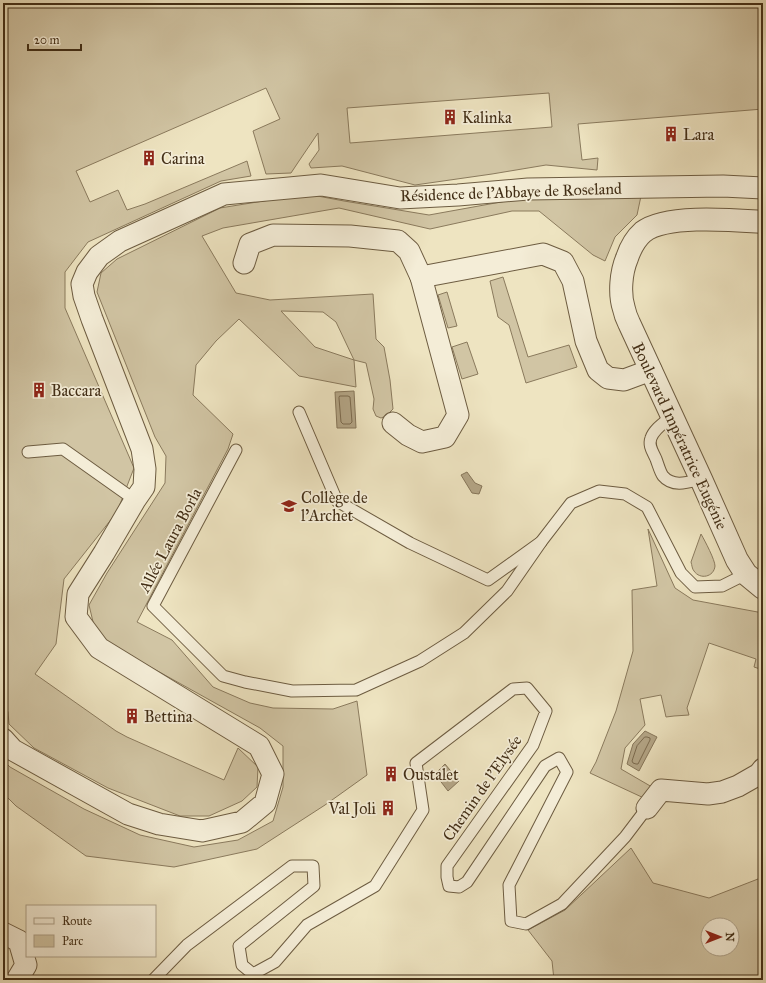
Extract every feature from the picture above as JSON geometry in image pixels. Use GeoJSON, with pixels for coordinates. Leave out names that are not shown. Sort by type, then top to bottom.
{"type":"FeatureCollection","features":[{"type":"Feature","properties":{"kind":"street","name":"Résidence de l'Abbaye de Roseland"},"geometry":{"type":"LineString","coordinates":[[3,739],[13,750],[128,814],[158,824],[202,831],[242,822],[265,802],[273,774],[259,746],[100,648],[76,617],[78,594],[144,487],[145,469],[142,449],[92,319],[84,296],[82,284],[87,272],[100,256],[120,241],[224,194],[322,185],[400,198],[528,189],[723,186],[763,188]]}},
{"type":"Feature","properties":{"kind":"street","name":"Boulevard Impératrice Eugénie"},"geometry":{"type":"LineString","coordinates":[[763,222],[712,219],[688,220],[671,222],[652,227],[643,232],[636,239],[630,249],[622,272],[622,297],[624,310],[737,560],[746,574],[763,588]]}},
{"type":"Feature","properties":{"kind":"street"},"geometry":{"type":"LineString","coordinates":[[244,264],[250,244],[273,234],[350,236],[398,241],[409,251],[421,277],[458,415],[445,436],[422,442],[408,435],[393,423]]}},
{"type":"Feature","properties":{"kind":"street"},"geometry":{"type":"LineString","coordinates":[[421,277],[544,254],[563,262],[573,281],[586,342],[598,370],[608,378],[624,380],[651,370]]}},
{"type":"Feature","properties":{"kind":"street"},"geometry":{"type":"LineString","coordinates":[[647,808],[661,790],[708,794],[722,792],[738,786],[759,774],[763,769]]}},
{"type":"Feature","properties":{"kind":"street"},"geometry":{"type":"LineString","coordinates":[[11,937],[26,965],[17,980]]}},
{"type":"Feature","properties":{"kind":"lane","name":"Allée Laura Borla"},"geometry":{"type":"LineString","coordinates":[[299,412],[337,501],[410,543],[488,580],[541,542]]}},
{"type":"Feature","properties":{"kind":"lane"},"geometry":{"type":"LineString","coordinates":[[672,416],[655,430],[651,437],[650,444],[662,475],[667,480],[674,483],[684,484],[701,479]]}},
{"type":"Feature","properties":{"kind":"lane"},"geometry":{"type":"LineString","coordinates":[[28,452],[63,449],[135,500]]}},
{"type":"Feature","properties":{"kind":"lane","name":"Allée Laura Borla"},"geometry":{"type":"LineString","coordinates":[[236,450],[153,606],[223,676],[245,682],[292,691],[356,690],[420,661],[464,632],[507,590],[571,503],[599,492],[625,494],[646,507],[681,573],[695,587],[722,586],[746,574]]}},
{"type":"Feature","properties":{"kind":"lane","name":"Chemin de l'Elysée"},"geometry":{"type":"LineString","coordinates":[[153,980],[187,945],[292,866],[313,866],[314,886],[239,946],[242,965],[253,974],[275,962],[307,925],[376,886],[423,810],[416,763],[513,689],[527,688],[546,711],[534,745],[447,866],[449,886],[460,887],[466,882],[545,766],[559,758],[567,772],[509,885],[511,921],[526,924],[562,904],[625,838],[647,808]]}},
{"type":"Feature","properties":{"kind":"green space"},"geometry":{"type":"Polygon","coordinates":[[[3,3],[763,3],[763,109],[578,124],[582,160],[598,158],[597,170],[546,165],[415,185],[342,166],[311,168],[309,164],[319,150],[318,133],[291,173],[266,174],[253,131],[280,119],[266,88],[76,171],[90,202],[118,190],[127,210],[145,204],[247,161],[251,176],[221,181],[88,242],[65,272],[65,308],[134,468],[117,512],[64,579],[56,644],[35,674],[116,731],[224,780],[238,748],[258,767],[257,787],[242,801],[209,816],[180,816],[108,788],[34,748],[9,724],[8,712],[3,702],[3,3]],[[549,93],[347,108],[350,143],[552,127],[549,93]]]}},
{"type":"Feature","properties":{"kind":"green space"},"geometry":{"type":"Polygon","coordinates":[[[307,194],[429,215],[512,200],[641,196],[637,215],[615,237],[605,261],[593,255],[539,211],[512,211],[430,229],[339,208],[223,228],[202,236],[236,293],[270,300],[373,294],[376,339],[384,347],[393,409],[386,416],[381,418],[376,416],[373,409],[374,399],[366,363],[354,360],[356,387],[299,376],[239,319],[216,341],[196,365],[193,395],[233,434],[228,449],[137,622],[172,640],[213,687],[250,703],[273,708],[333,709],[357,701],[367,775],[325,805],[257,849],[174,867],[86,856],[16,806],[3,793],[3,760],[10,767],[84,809],[140,835],[194,847],[238,840],[273,821],[283,787],[283,746],[260,728],[109,644],[94,626],[89,605],[107,573],[165,483],[166,456],[155,437],[97,292],[101,273],[117,259],[220,208],[307,194]],[[281,311],[315,347],[354,360],[336,322],[323,312],[281,311]]]}},
{"type":"Feature","properties":{"kind":"green space"},"geometry":{"type":"Polygon","coordinates":[[[503,277],[528,357],[569,345],[577,367],[526,383],[509,325],[498,317],[490,281],[503,277]]]}},
{"type":"Feature","properties":{"kind":"green space"},"geometry":{"type":"Polygon","coordinates":[[[447,292],[457,326],[448,328],[438,295],[447,292]]]}},
{"type":"Feature","properties":{"kind":"green space"},"geometry":{"type":"Polygon","coordinates":[[[467,342],[478,374],[462,379],[452,347],[467,342]]]}},
{"type":"Feature","properties":{"kind":"green space"},"geometry":{"type":"Polygon","coordinates":[[[648,529],[675,588],[693,600],[763,613],[763,670],[754,667],[756,659],[709,643],[687,708],[689,715],[666,717],[661,695],[640,699],[645,725],[625,748],[621,769],[652,787],[646,799],[590,773],[596,762],[616,711],[633,651],[632,590],[657,586],[648,529]]]}},
{"type":"Feature","properties":{"kind":"green space"},"geometry":{"type":"Polygon","coordinates":[[[701,534],[715,563],[712,573],[706,576],[700,576],[697,574],[693,569],[691,562],[701,534]]]}},
{"type":"Feature","properties":{"kind":"green space"},"geometry":{"type":"Polygon","coordinates":[[[631,848],[653,883],[709,898],[758,879],[763,873],[763,980],[554,980],[552,961],[528,930],[565,910],[631,848]]]}},
{"type":"Feature","properties":{"kind":"water"},"geometry":{"type":"Polygon","coordinates":[[[354,391],[356,428],[337,428],[335,392],[354,391]]]}},
{"type":"Feature","properties":{"kind":"water"},"geometry":{"type":"Polygon","coordinates":[[[467,472],[475,483],[482,486],[479,494],[472,493],[461,475],[467,472]]]}},
{"type":"Feature","properties":{"kind":"water"},"geometry":{"type":"Polygon","coordinates":[[[645,731],[657,737],[639,771],[627,764],[633,744],[645,731]]]}},
{"type":"Feature","properties":{"kind":"water"},"geometry":{"type":"Polygon","coordinates":[[[445,764],[459,781],[448,791],[435,774],[445,764]]]}},
{"type":"Feature","properties":{"kind":"place","name":"Kalinka"},"geometry":{"type":"Point","coordinates":[450,117]}},
{"type":"Feature","properties":{"kind":"place","name":"Lara"},"geometry":{"type":"Point","coordinates":[671,134]}},
{"type":"Feature","properties":{"kind":"place","name":"Carina"},"geometry":{"type":"Point","coordinates":[149,158]}},
{"type":"Feature","properties":{"kind":"place","name":"Baccara"},"geometry":{"type":"Point","coordinates":[39,390]}},
{"type":"Feature","properties":{"kind":"place","name":"Collège de l'Archet"},"geometry":{"type":"Point","coordinates":[289,506]}},
{"type":"Feature","properties":{"kind":"place","name":"Bettina"},"geometry":{"type":"Point","coordinates":[132,716]}},
{"type":"Feature","properties":{"kind":"place","name":"Oustalet"},"geometry":{"type":"Point","coordinates":[391,774]}},
{"type":"Feature","properties":{"kind":"place","name":"Val Joli"},"geometry":{"type":"Point","coordinates":[388,808]}}]}
